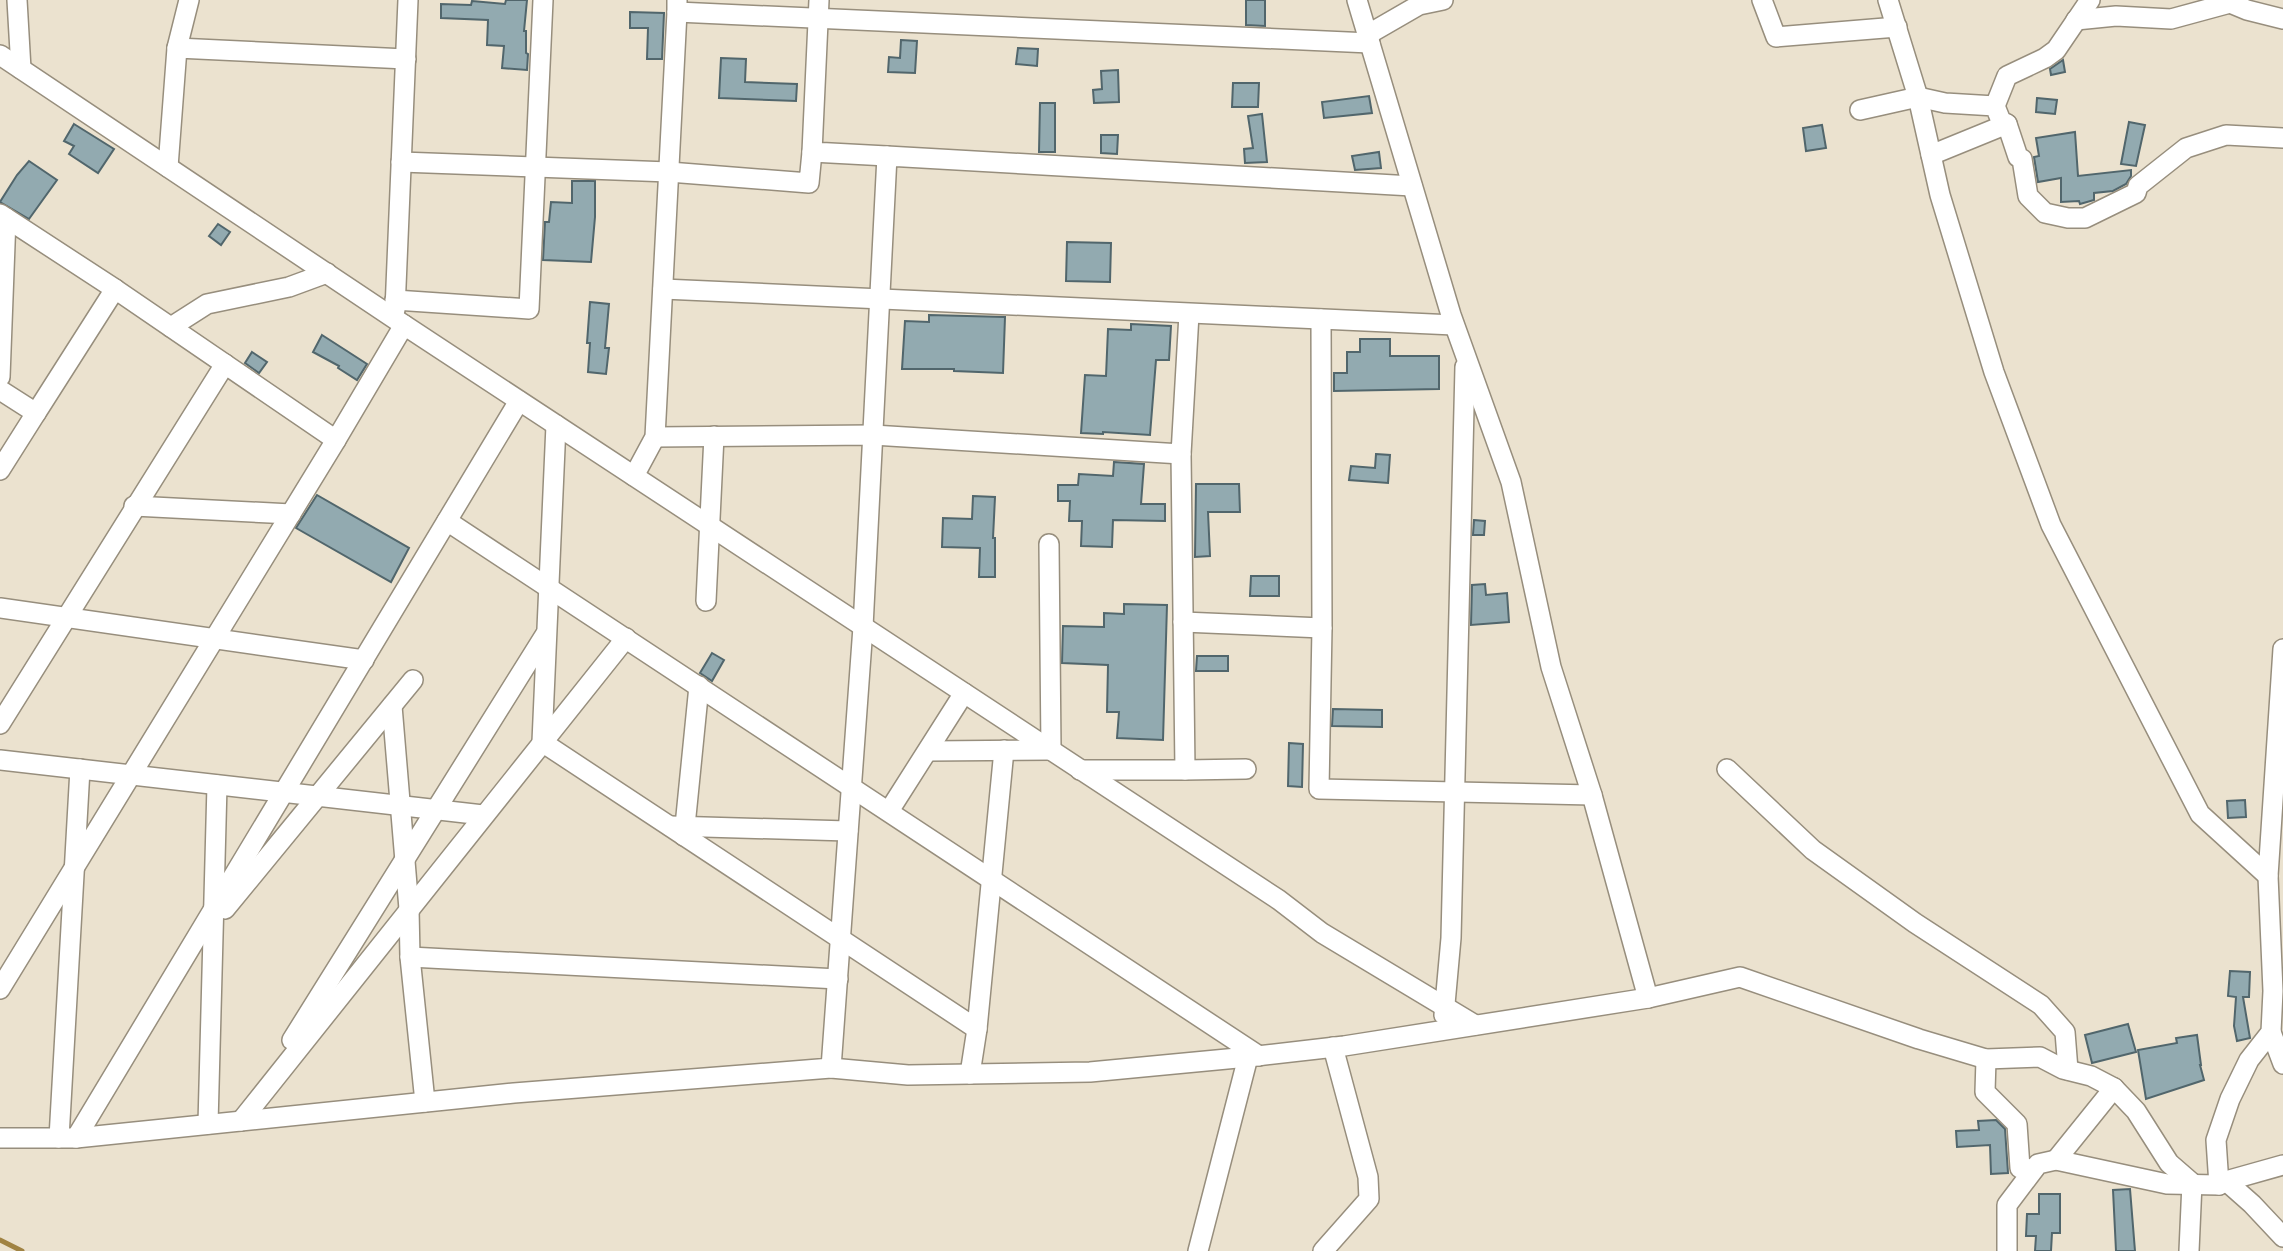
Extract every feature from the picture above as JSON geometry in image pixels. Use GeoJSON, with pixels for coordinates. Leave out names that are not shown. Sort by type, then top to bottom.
{"type":"FeatureCollection","features":[{"type":"Feature","properties":{"kind":"street"},"geometry":{"type":"LineString","coordinates":[[17,0],[21,69]]}},
{"type":"Feature","properties":{"kind":"street"},"geometry":{"type":"LineString","coordinates":[[168,167],[177,48],[189,0]]}},
{"type":"Feature","properties":{"kind":"street"},"geometry":{"type":"LineString","coordinates":[[0,989],[336,440],[400,322],[395,300],[408,0]]}},
{"type":"Feature","properties":{"kind":"street"},"geometry":{"type":"LineString","coordinates":[[395,300],[529,309],[543,0]]}},
{"type":"Feature","properties":{"kind":"street"},"geometry":{"type":"LineString","coordinates":[[1357,0],[1454,325],[1511,482],[1551,667],[1592,795],[1648,998]]}},
{"type":"Feature","properties":{"kind":"street"},"geometry":{"type":"LineString","coordinates":[[634,476],[655,437],[677,6],[819,10],[1368,39],[1419,5],[1443,0]]}},
{"type":"Feature","properties":{"kind":"street"},"geometry":{"type":"LineString","coordinates":[[1762,0],[1776,37],[1897,27]]}},
{"type":"Feature","properties":{"kind":"street"},"geometry":{"type":"LineString","coordinates":[[1888,0],[1918,97],[1940,195],[1994,372],[2050,525],[2200,814],[2268,876]]}},
{"type":"Feature","properties":{"kind":"street"},"geometry":{"type":"LineString","coordinates":[[2090,0],[2056,50],[2007,76],[1996,106],[2001,121],[2007,124],[2021,159],[2028,197],[2045,213],[2068,218],[2085,218],[2136,193],[2138,186],[2186,148],[2226,135],[2283,138]]}},
{"type":"Feature","properties":{"kind":"street"},"geometry":{"type":"LineString","coordinates":[[2076,20],[2116,16],[2171,19],[2227,1],[2247,10],[2283,19]]}},
{"type":"Feature","properties":{"kind":"street"},"geometry":{"type":"LineString","coordinates":[[401,162],[669,172],[809,183],[819,10]]}},
{"type":"Feature","properties":{"kind":"street"},"geometry":{"type":"LineString","coordinates":[[177,48],[405,60]]}},
{"type":"Feature","properties":{"kind":"street"},"geometry":{"type":"LineString","coordinates":[[0,55],[519,401],[1279,900],[1322,933],[1475,1025]]}},
{"type":"Feature","properties":{"kind":"street"},"geometry":{"type":"LineString","coordinates":[[1860,110],[1918,97],[1945,103],[1996,106]]}},
{"type":"Feature","properties":{"kind":"street"},"geometry":{"type":"LineString","coordinates":[[1931,155],[2007,124]]}},
{"type":"Feature","properties":{"kind":"street"},"geometry":{"type":"LineString","coordinates":[[811,152],[1412,186]]}},
{"type":"Feature","properties":{"kind":"street"},"geometry":{"type":"LineString","coordinates":[[831,1068],[863,627],[887,156]]}},
{"type":"Feature","properties":{"kind":"street"},"geometry":{"type":"LineString","coordinates":[[3,216],[336,440]]}},
{"type":"Feature","properties":{"kind":"street"},"geometry":{"type":"LineString","coordinates":[[0,377],[3,216]]}},
{"type":"Feature","properties":{"kind":"street"},"geometry":{"type":"LineString","coordinates":[[171,327],[207,304],[289,286],[327,273]]}},
{"type":"Feature","properties":{"kind":"street"},"geometry":{"type":"LineString","coordinates":[[0,470],[115,289]]}},
{"type":"Feature","properties":{"kind":"street"},"geometry":{"type":"LineString","coordinates":[[663,289],[1454,325]]}},
{"type":"Feature","properties":{"kind":"street"},"geometry":{"type":"LineString","coordinates":[[1185,770],[1181,454],[1189,314]]}},
{"type":"Feature","properties":{"kind":"street"},"geometry":{"type":"LineString","coordinates":[[1321,320],[1322,628],[1319,789],[1592,795]]}},
{"type":"Feature","properties":{"kind":"street"},"geometry":{"type":"LineString","coordinates":[[1443,1030],[1451,938],[1466,357]]}},
{"type":"Feature","properties":{"kind":"street"},"geometry":{"type":"LineString","coordinates":[[0,724],[225,364]]}},
{"type":"Feature","properties":{"kind":"street"},"geometry":{"type":"LineString","coordinates":[[0,390],[36,413]]}},
{"type":"Feature","properties":{"kind":"street"},"geometry":{"type":"LineString","coordinates":[[68,1138],[214,916],[284,793],[519,401]]}},
{"type":"Feature","properties":{"kind":"street"},"geometry":{"type":"LineString","coordinates":[[542,742],[556,425]]}},
{"type":"Feature","properties":{"kind":"street"},"geometry":{"type":"LineString","coordinates":[[655,437],[873,435],[1181,454]]}},
{"type":"Feature","properties":{"kind":"street"},"geometry":{"type":"LineString","coordinates":[[706,601],[714,436]]}},
{"type":"Feature","properties":{"kind":"street"},"geometry":{"type":"LineString","coordinates":[[134,506],[291,514]]}},
{"type":"Feature","properties":{"kind":"street"},"geometry":{"type":"LineString","coordinates":[[447,521],[991,878],[1254,1057]]}},
{"type":"Feature","properties":{"kind":"street"},"geometry":{"type":"LineString","coordinates":[[1049,544],[1051,750]]}},
{"type":"Feature","properties":{"kind":"street"},"geometry":{"type":"LineString","coordinates":[[0,608],[364,660]]}},
{"type":"Feature","properties":{"kind":"street"},"geometry":{"type":"LineString","coordinates":[[1183,622],[1322,628]]}},
{"type":"Feature","properties":{"kind":"street"},"geometry":{"type":"LineString","coordinates":[[241,1121],[545,635]]}},
{"type":"Feature","properties":{"kind":"street"},"geometry":{"type":"LineString","coordinates":[[241,1121],[626,638]]}},
{"type":"Feature","properties":{"kind":"street"},"geometry":{"type":"LineString","coordinates":[[2283,649],[2268,876],[2277,974],[2271,1032],[2283,1064]]}},
{"type":"Feature","properties":{"kind":"street"},"geometry":{"type":"LineString","coordinates":[[214,916],[413,680]]}},
{"type":"Feature","properties":{"kind":"street"},"geometry":{"type":"LineString","coordinates":[[680,830],[699,686]]}},
{"type":"Feature","properties":{"kind":"street"},"geometry":{"type":"LineString","coordinates":[[889,811],[964,693]]}},
{"type":"Feature","properties":{"kind":"street"},"geometry":{"type":"LineString","coordinates":[[392,706],[409,909],[410,957],[425,1102]]}},
{"type":"Feature","properties":{"kind":"street"},"geometry":{"type":"LineString","coordinates":[[542,742],[680,830],[977,1029]]}},
{"type":"Feature","properties":{"kind":"street"},"geometry":{"type":"LineString","coordinates":[[970,1074],[977,1029],[1004,750]]}},
{"type":"Feature","properties":{"kind":"street"},"geometry":{"type":"LineString","coordinates":[[928,751],[1051,750]]}},
{"type":"Feature","properties":{"kind":"street"},"geometry":{"type":"LineString","coordinates":[[0,760],[483,815]]}},
{"type":"Feature","properties":{"kind":"street"},"geometry":{"type":"LineString","coordinates":[[68,1138],[74,868],[80,769]]}},
{"type":"Feature","properties":{"kind":"street"},"geometry":{"type":"LineString","coordinates":[[1080,770],[1246,769]]}},
{"type":"Feature","properties":{"kind":"street"},"geometry":{"type":"LineString","coordinates":[[1727,769],[1813,849],[1915,923],[2041,1005],[2066,1032],[2068,1070]]}},
{"type":"Feature","properties":{"kind":"street"},"geometry":{"type":"LineString","coordinates":[[208,1124],[217,785]]}},
{"type":"Feature","properties":{"kind":"street"},"geometry":{"type":"LineString","coordinates":[[680,830],[848,831]]}},
{"type":"Feature","properties":{"kind":"street"},"geometry":{"type":"LineString","coordinates":[[410,957],[838,979]]}},
{"type":"Feature","properties":{"kind":"street"},"geometry":{"type":"LineString","coordinates":[[0,1138],[68,1138],[425,1102],[831,1068],[908,1075],[1090,1072],[1254,1057],[1648,998],[1740,977],[1919,1039],[1986,1059],[2040,1057],[2068,1070],[2091,1076],[2114,1088],[2136,1111],[2169,1163],[2192,1183]]}},
{"type":"Feature","properties":{"kind":"street"},"geometry":{"type":"LineString","coordinates":[[2271,1032],[2249,1060],[2230,1098],[2216,1140],[2222,1183],[2252,1203],[2283,1237]]}},
{"type":"Feature","properties":{"kind":"street"},"geometry":{"type":"LineString","coordinates":[[1323,1251],[1369,1199],[1368,1177],[1333,1047]]}},
{"type":"Feature","properties":{"kind":"street"},"geometry":{"type":"LineString","coordinates":[[1198,1251],[1254,1057]]}},
{"type":"Feature","properties":{"kind":"street"},"geometry":{"type":"LineString","coordinates":[[1986,1059],[1985,1093],[2017,1124],[2020,1168],[2034,1169]]}},
{"type":"Feature","properties":{"kind":"street"},"geometry":{"type":"LineString","coordinates":[[2056,1160],[2114,1088]]}},
{"type":"Feature","properties":{"kind":"street"},"geometry":{"type":"LineString","coordinates":[[2007,1251],[2007,1205],[2038,1164],[2056,1160],[2167,1184],[2222,1183],[2283,1165]]}},
{"type":"Feature","properties":{"kind":"street"},"geometry":{"type":"LineString","coordinates":[[2189,1251],[2192,1183]]}},
{"type":"Feature","properties":{"kind":"building"},"geometry":{"type":"Polygon","coordinates":[[[506,0],[527,0],[524,31],[528,54],[527,70],[502,68],[504,46],[487,45],[488,20],[441,18],[441,4],[471,5],[472,1],[505,4],[506,0]]]}},
{"type":"Feature","properties":{"kind":"building"},"geometry":{"type":"Polygon","coordinates":[[[1246,0],[1265,0],[1265,26],[1246,25],[1246,0]]]}},
{"type":"Feature","properties":{"kind":"building"},"geometry":{"type":"Polygon","coordinates":[[[630,12],[664,13],[662,59],[647,59],[648,28],[630,28],[630,12]]]}},
{"type":"Feature","properties":{"kind":"building"},"geometry":{"type":"Polygon","coordinates":[[[901,40],[917,41],[915,73],[888,72],[889,57],[900,58],[901,40]]]}},
{"type":"Feature","properties":{"kind":"building"},"geometry":{"type":"Polygon","coordinates":[[[1018,48],[1038,49],[1037,66],[1016,64],[1018,48]]]}},
{"type":"Feature","properties":{"kind":"building"},"geometry":{"type":"Polygon","coordinates":[[[721,58],[746,59],[745,82],[797,84],[796,101],[719,98],[721,58]]]}},
{"type":"Feature","properties":{"kind":"building"},"geometry":{"type":"Polygon","coordinates":[[[2063,60],[2065,72],[2051,75],[2050,69],[2063,60]]]}},
{"type":"Feature","properties":{"kind":"building"},"geometry":{"type":"Polygon","coordinates":[[[1118,70],[1119,102],[1094,103],[1093,90],[1102,89],[1101,71],[1118,70]]]}},
{"type":"Feature","properties":{"kind":"building"},"geometry":{"type":"Polygon","coordinates":[[[1233,83],[1259,83],[1258,107],[1232,107],[1233,83]]]}},
{"type":"Feature","properties":{"kind":"building"},"geometry":{"type":"Polygon","coordinates":[[[1369,96],[1372,113],[1324,118],[1322,102],[1369,96]]]}},
{"type":"Feature","properties":{"kind":"building"},"geometry":{"type":"Polygon","coordinates":[[[2037,98],[2057,100],[2055,114],[2036,112],[2037,98]]]}},
{"type":"Feature","properties":{"kind":"building"},"geometry":{"type":"Polygon","coordinates":[[[1040,103],[1055,103],[1055,152],[1039,152],[1040,103]]]}},
{"type":"Feature","properties":{"kind":"building"},"geometry":{"type":"Polygon","coordinates":[[[1262,114],[1267,162],[1245,163],[1244,149],[1253,148],[1248,116],[1262,114]]]}},
{"type":"Feature","properties":{"kind":"building"},"geometry":{"type":"Polygon","coordinates":[[[2129,122],[2145,125],[2136,166],[2121,164],[2129,122]]]}},
{"type":"Feature","properties":{"kind":"building"},"geometry":{"type":"Polygon","coordinates":[[[74,124],[114,149],[98,173],[69,154],[74,146],[64,141],[74,124]]]}},
{"type":"Feature","properties":{"kind":"building"},"geometry":{"type":"Polygon","coordinates":[[[1822,125],[1826,148],[1806,151],[1803,128],[1822,125]]]}},
{"type":"Feature","properties":{"kind":"building"},"geometry":{"type":"Polygon","coordinates":[[[2075,132],[2078,176],[2131,170],[2126,184],[2113,191],[2094,193],[2094,200],[2080,204],[2079,201],[2061,202],[2061,178],[2038,182],[2034,157],[2039,156],[2036,138],[2075,132]]]}},
{"type":"Feature","properties":{"kind":"building"},"geometry":{"type":"Polygon","coordinates":[[[1101,135],[1118,135],[1117,154],[1101,153],[1101,135]]]}},
{"type":"Feature","properties":{"kind":"building"},"geometry":{"type":"Polygon","coordinates":[[[1379,152],[1381,168],[1355,170],[1352,156],[1379,152]]]}},
{"type":"Feature","properties":{"kind":"building"},"geometry":{"type":"Polygon","coordinates":[[[29,161],[57,180],[29,219],[0,202],[29,161]]]}},
{"type":"Feature","properties":{"kind":"building"},"geometry":{"type":"Polygon","coordinates":[[[572,181],[595,181],[591,262],[543,260],[545,222],[549,222],[551,202],[572,203],[572,181]]]}},
{"type":"Feature","properties":{"kind":"building"},"geometry":{"type":"Polygon","coordinates":[[[218,224],[230,232],[221,245],[209,236],[218,224]]]}},
{"type":"Feature","properties":{"kind":"building"},"geometry":{"type":"Polygon","coordinates":[[[1067,242],[1111,243],[1110,282],[1066,281],[1067,242]]]}},
{"type":"Feature","properties":{"kind":"building"},"geometry":{"type":"Polygon","coordinates":[[[590,302],[609,304],[605,348],[609,348],[606,374],[588,372],[590,302]]]}},
{"type":"Feature","properties":{"kind":"building"},"geometry":{"type":"Polygon","coordinates":[[[929,315],[1005,317],[1003,373],[902,369],[905,321],[929,322],[929,315]]]}},
{"type":"Feature","properties":{"kind":"building"},"geometry":{"type":"Polygon","coordinates":[[[1131,324],[1171,326],[1169,360],[1156,360],[1150,435],[1081,433],[1085,375],[1106,376],[1108,329],[1131,330],[1131,324]]]}},
{"type":"Feature","properties":{"kind":"building"},"geometry":{"type":"Polygon","coordinates":[[[322,335],[367,364],[357,380],[338,368],[339,366],[313,352],[322,335]]]}},
{"type":"Feature","properties":{"kind":"building"},"geometry":{"type":"Polygon","coordinates":[[[1360,339],[1390,339],[1390,356],[1439,356],[1439,389],[1334,391],[1334,373],[1347,373],[1347,352],[1360,352],[1360,339]]]}},
{"type":"Feature","properties":{"kind":"building"},"geometry":{"type":"Polygon","coordinates":[[[252,352],[267,362],[259,373],[245,363],[252,352]]]}},
{"type":"Feature","properties":{"kind":"building"},"geometry":{"type":"Polygon","coordinates":[[[1376,454],[1390,455],[1388,483],[1349,480],[1351,466],[1375,468],[1376,454]]]}},
{"type":"Feature","properties":{"kind":"building"},"geometry":{"type":"Polygon","coordinates":[[[1114,462],[1144,464],[1141,504],[1165,504],[1165,521],[1113,520],[1112,547],[1081,546],[1082,521],[1069,521],[1070,501],[1058,501],[1058,485],[1078,485],[1079,474],[1113,476],[1114,462]]]}},
{"type":"Feature","properties":{"kind":"building"},"geometry":{"type":"Polygon","coordinates":[[[1196,484],[1239,484],[1240,512],[1208,512],[1210,556],[1195,557],[1196,484]]]}},
{"type":"Feature","properties":{"kind":"building"},"geometry":{"type":"Polygon","coordinates":[[[317,495],[409,548],[391,582],[296,528],[317,495]]]}},
{"type":"Feature","properties":{"kind":"building"},"geometry":{"type":"Polygon","coordinates":[[[973,496],[995,497],[995,577],[979,577],[980,548],[942,547],[943,518],[972,519],[973,496]]]}},
{"type":"Feature","properties":{"kind":"building"},"geometry":{"type":"Polygon","coordinates":[[[1474,520],[1485,521],[1484,535],[1473,535],[1474,520]]]}},
{"type":"Feature","properties":{"kind":"building"},"geometry":{"type":"Polygon","coordinates":[[[1251,576],[1279,576],[1279,596],[1250,596],[1251,576]]]}},
{"type":"Feature","properties":{"kind":"building"},"geometry":{"type":"Polygon","coordinates":[[[1485,584],[1486,595],[1507,593],[1509,622],[1471,625],[1472,585],[1485,584]]]}},
{"type":"Feature","properties":{"kind":"building"},"geometry":{"type":"Polygon","coordinates":[[[1124,604],[1167,605],[1163,740],[1117,738],[1119,712],[1107,712],[1108,665],[1062,663],[1063,626],[1104,627],[1104,613],[1124,614],[1124,604]]]}},
{"type":"Feature","properties":{"kind":"building"},"geometry":{"type":"Polygon","coordinates":[[[712,653],[724,660],[712,681],[700,673],[712,653]]]}},
{"type":"Feature","properties":{"kind":"building"},"geometry":{"type":"Polygon","coordinates":[[[1197,656],[1228,656],[1228,671],[1196,671],[1197,656]]]}},
{"type":"Feature","properties":{"kind":"building"},"geometry":{"type":"Polygon","coordinates":[[[1333,709],[1382,710],[1382,727],[1332,726],[1333,709]]]}},
{"type":"Feature","properties":{"kind":"building"},"geometry":{"type":"Polygon","coordinates":[[[1289,743],[1303,744],[1302,787],[1288,786],[1289,743]]]}},
{"type":"Feature","properties":{"kind":"building"},"geometry":{"type":"Polygon","coordinates":[[[2245,800],[2246,817],[2228,818],[2227,801],[2245,800]]]}},
{"type":"Feature","properties":{"kind":"building"},"geometry":{"type":"Polygon","coordinates":[[[2230,971],[2250,972],[2249,997],[2243,997],[2250,1038],[2237,1041],[2234,1026],[2236,997],[2228,996],[2230,971]]]}},
{"type":"Feature","properties":{"kind":"building"},"geometry":{"type":"Polygon","coordinates":[[[2128,1024],[2136,1052],[2092,1063],[2085,1035],[2128,1024]]]}},
{"type":"Feature","properties":{"kind":"building"},"geometry":{"type":"Polygon","coordinates":[[[2197,1035],[2204,1080],[2146,1099],[2138,1050],[2177,1043],[2176,1038],[2197,1035]]]}},
{"type":"Feature","properties":{"kind":"building"},"geometry":{"type":"Polygon","coordinates":[[[1996,1120],[2005,1129],[2008,1173],[1991,1174],[1990,1145],[1957,1147],[1956,1131],[1979,1130],[1978,1121],[1996,1120]]]}},
{"type":"Feature","properties":{"kind":"building"},"geometry":{"type":"Polygon","coordinates":[[[2130,1189],[2135,1251],[2116,1251],[2113,1190],[2130,1189]]]}},
{"type":"Feature","properties":{"kind":"building"},"geometry":{"type":"Polygon","coordinates":[[[2039,1194],[2060,1194],[2060,1233],[2052,1233],[2051,1251],[2035,1251],[2036,1236],[2026,1236],[2027,1214],[2039,1214],[2039,1194]]]}},
{"type":"Feature","properties":{"kind":"waterway"},"geometry":{"type":"LineString","coordinates":[[0,1240],[22,1251]]}}]}
